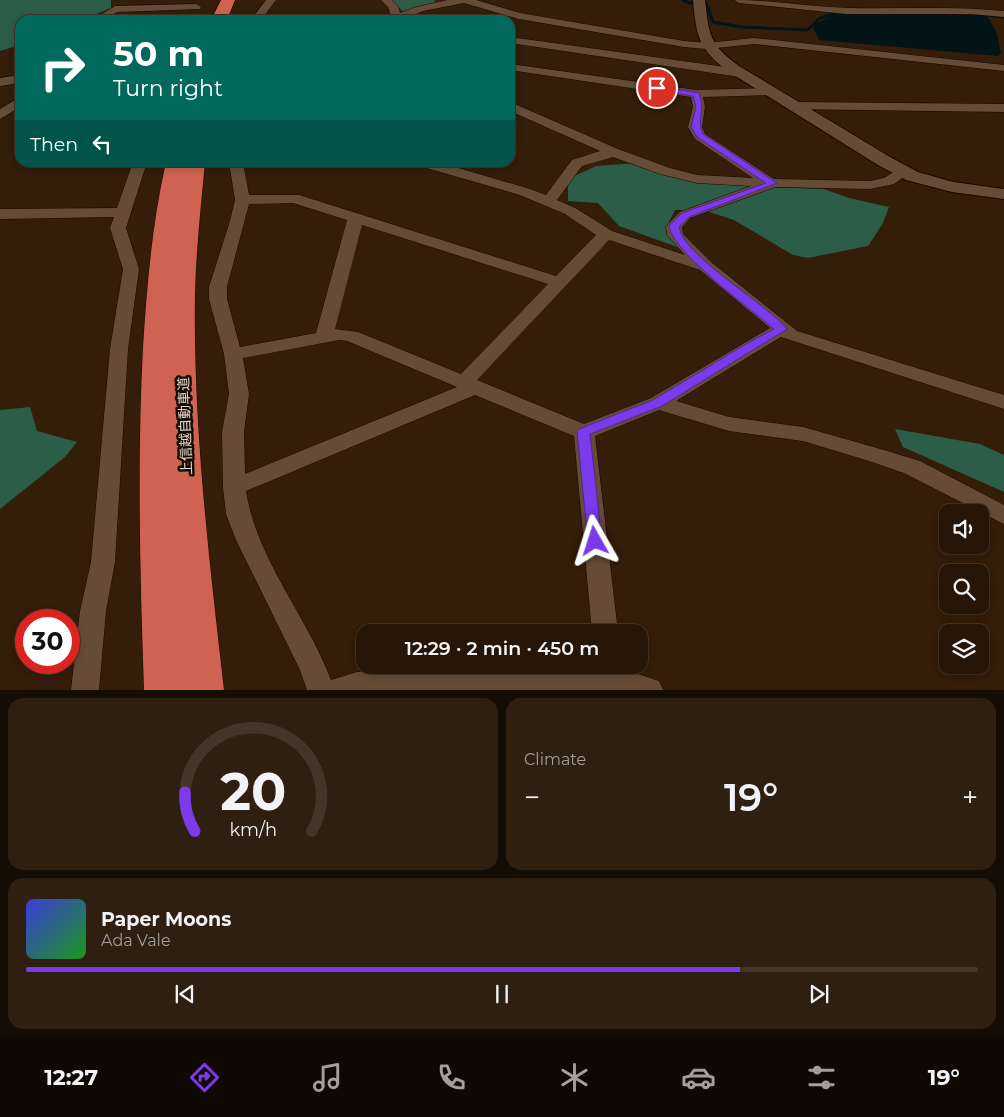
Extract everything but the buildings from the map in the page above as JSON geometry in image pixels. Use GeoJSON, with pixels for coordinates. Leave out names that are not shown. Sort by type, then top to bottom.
{"type":"FeatureCollection","features":[{"type":"Feature","properties":{"kind":"highway"},"geometry":{"type":"LineString","coordinates":[[221,15],[228,0]]}},
{"type":"Feature","properties":{"kind":"highway"},"geometry":{"type":"LineString","coordinates":[[235,15],[242,0]]}},
{"type":"Feature","properties":{"kind":"highway","name":"上信越自動車道"},"geometry":{"type":"LineString","coordinates":[[164,690],[157,526],[156,365],[163,248],[175,167]]}},
{"type":"Feature","properties":{"kind":"highway","name":"上信越自動車道"},"geometry":{"type":"LineString","coordinates":[[194,167],[185,245],[182,368],[188,506],[204,690]]}},
{"type":"Feature","properties":{"kind":"street"},"geometry":{"type":"LineString","coordinates":[[260,15],[271,0]]}},
{"type":"Feature","properties":{"kind":"street"},"geometry":{"type":"LineString","coordinates":[[386,0],[392,6],[395,15]]}},
{"type":"Feature","properties":{"kind":"street"},"geometry":{"type":"LineString","coordinates":[[402,15],[420,8],[464,0],[519,16],[548,33],[740,73]]}},
{"type":"Feature","properties":{"kind":"street"},"geometry":{"type":"LineString","coordinates":[[699,0],[702,35],[708,46],[719,58],[740,73],[904,172],[952,187],[1004,194]]}},
{"type":"Feature","properties":{"kind":"street"},"geometry":{"type":"LineString","coordinates":[[739,0],[854,11],[1004,14]]}},
{"type":"Feature","properties":{"kind":"street"},"geometry":{"type":"LineString","coordinates":[[105,15],[122,5],[197,3]]}},
{"type":"Feature","properties":{"kind":"street"},"geometry":{"type":"LineString","coordinates":[[515,68],[548,33]]}},
{"type":"Feature","properties":{"kind":"street"},"geometry":{"type":"LineString","coordinates":[[515,39],[548,33],[708,46],[754,40],[1004,68]]}},
{"type":"Feature","properties":{"kind":"street"},"geometry":{"type":"LineString","coordinates":[[515,68],[696,94],[770,91]]}},
{"type":"Feature","properties":{"kind":"street"},"geometry":{"type":"LineString","coordinates":[[0,82],[15,80]]}},
{"type":"Feature","properties":{"kind":"street"},"geometry":{"type":"LineString","coordinates":[[696,94],[700,107],[695,127],[700,136],[772,183]]}},
{"type":"Feature","properties":{"kind":"street"},"geometry":{"type":"LineString","coordinates":[[0,115],[15,104]]}},
{"type":"Feature","properties":{"kind":"street"},"geometry":{"type":"LineString","coordinates":[[795,106],[1004,108]]}},
{"type":"Feature","properties":{"kind":"street"},"geometry":{"type":"LineString","coordinates":[[515,108],[613,152],[665,171],[697,179],[870,185],[889,181],[904,172]]}},
{"type":"Feature","properties":{"kind":"street"},"geometry":{"type":"LineString","coordinates":[[549,201],[577,163],[613,152]]}},
{"type":"Feature","properties":{"kind":"street"},"geometry":{"type":"LineString","coordinates":[[85,690],[94,610],[104,562],[119,349],[131,269],[118,228],[138,167]]}},
{"type":"Feature","properties":{"kind":"street"},"geometry":{"type":"LineString","coordinates":[[237,167],[242,200],[238,221],[218,287],[218,299],[233,354],[239,394],[233,432],[234,487],[238,514],[248,540],[313,668],[321,690]]}},
{"type":"Feature","properties":{"kind":"street"},"geometry":{"type":"LineString","coordinates":[[438,167],[525,192],[549,201],[588,221],[606,234],[705,266]]}},
{"type":"Feature","properties":{"kind":"street"},"geometry":{"type":"LineString","coordinates":[[772,183],[686,215],[674,226],[676,235],[705,266],[790,335],[1004,402]]}},
{"type":"Feature","properties":{"kind":"street"},"geometry":{"type":"LineString","coordinates":[[242,200],[294,198],[561,283]]}},
{"type":"Feature","properties":{"kind":"street"},"geometry":{"type":"LineString","coordinates":[[0,214],[124,212]]}},
{"type":"Feature","properties":{"kind":"street"},"geometry":{"type":"LineString","coordinates":[[324,337],[356,217]]}},
{"type":"Feature","properties":{"kind":"street"},"geometry":{"type":"LineString","coordinates":[[234,487],[471,384],[606,234]]}},
{"type":"Feature","properties":{"kind":"street"},"geometry":{"type":"LineString","coordinates":[[233,354],[339,334],[351,336],[584,432],[658,403],[750,346],[782,329]]}},
{"type":"Feature","properties":{"kind":"street"},"geometry":{"type":"LineString","coordinates":[[658,403],[729,424],[803,434],[912,466],[1004,514]]}},
{"type":"Feature","properties":{"kind":"street"},"geometry":{"type":"LineString","coordinates":[[584,432],[604,624]]}},
{"type":"Feature","properties":{"kind":"street"},"geometry":{"type":"LineString","coordinates":[[339,690],[357,685],[555,674]]}},
{"type":"Feature","properties":{"kind":"street"},"geometry":{"type":"LineString","coordinates":[[615,674],[649,690]]}},
{"type":"Feature","properties":{"kind":"green space"},"geometry":{"type":"Polygon","coordinates":[[[0,0],[111,0],[111,8],[94,15],[15,15],[15,46],[0,51],[0,0]]]}},
{"type":"Feature","properties":{"kind":"green space"},"geometry":{"type":"Polygon","coordinates":[[[392,0],[434,0],[437,4],[419,6],[403,12],[392,0]]]}},
{"type":"Feature","properties":{"kind":"green space"},"geometry":{"type":"Polygon","coordinates":[[[637,163],[658,173],[766,187],[824,189],[849,198],[889,207],[883,223],[868,246],[808,258],[793,255],[734,220],[703,210],[675,210],[667,226],[680,248],[619,226],[598,203],[568,201],[568,179],[596,166],[637,163]]]}},
{"type":"Feature","properties":{"kind":"green space"},"geometry":{"type":"Polygon","coordinates":[[[30,407],[37,431],[77,442],[65,457],[0,509],[0,410],[30,407]]]}},
{"type":"Feature","properties":{"kind":"green space"},"geometry":{"type":"Polygon","coordinates":[[[895,429],[980,444],[1004,455],[1004,492],[903,447],[895,429]]]}},
{"type":"Feature","properties":{"kind":"shaded area"},"geometry":{"type":"Polygon","coordinates":[[[837,13],[987,15],[997,34],[1001,53],[998,56],[819,40],[813,28],[815,24],[837,13]]]}},
{"type":"Feature","properties":{"kind":"waterway"},"geometry":{"type":"LineString","coordinates":[[683,0],[690,3],[706,3],[713,22],[742,27],[807,30],[820,18],[837,13]]}},
{"type":"Feature","properties":{"kind":"waterway"},"geometry":{"type":"LineString","coordinates":[[987,15],[1004,17]]}},
{"type":"Feature","properties":{"kind":"route"},"geometry":{"type":"LineString","coordinates":[[595,541],[584,432],[658,403],[750,346],[782,329],[705,266],[676,235],[674,226],[686,215],[772,183],[700,136],[695,127],[700,107],[696,94],[657,88]]}}]}
